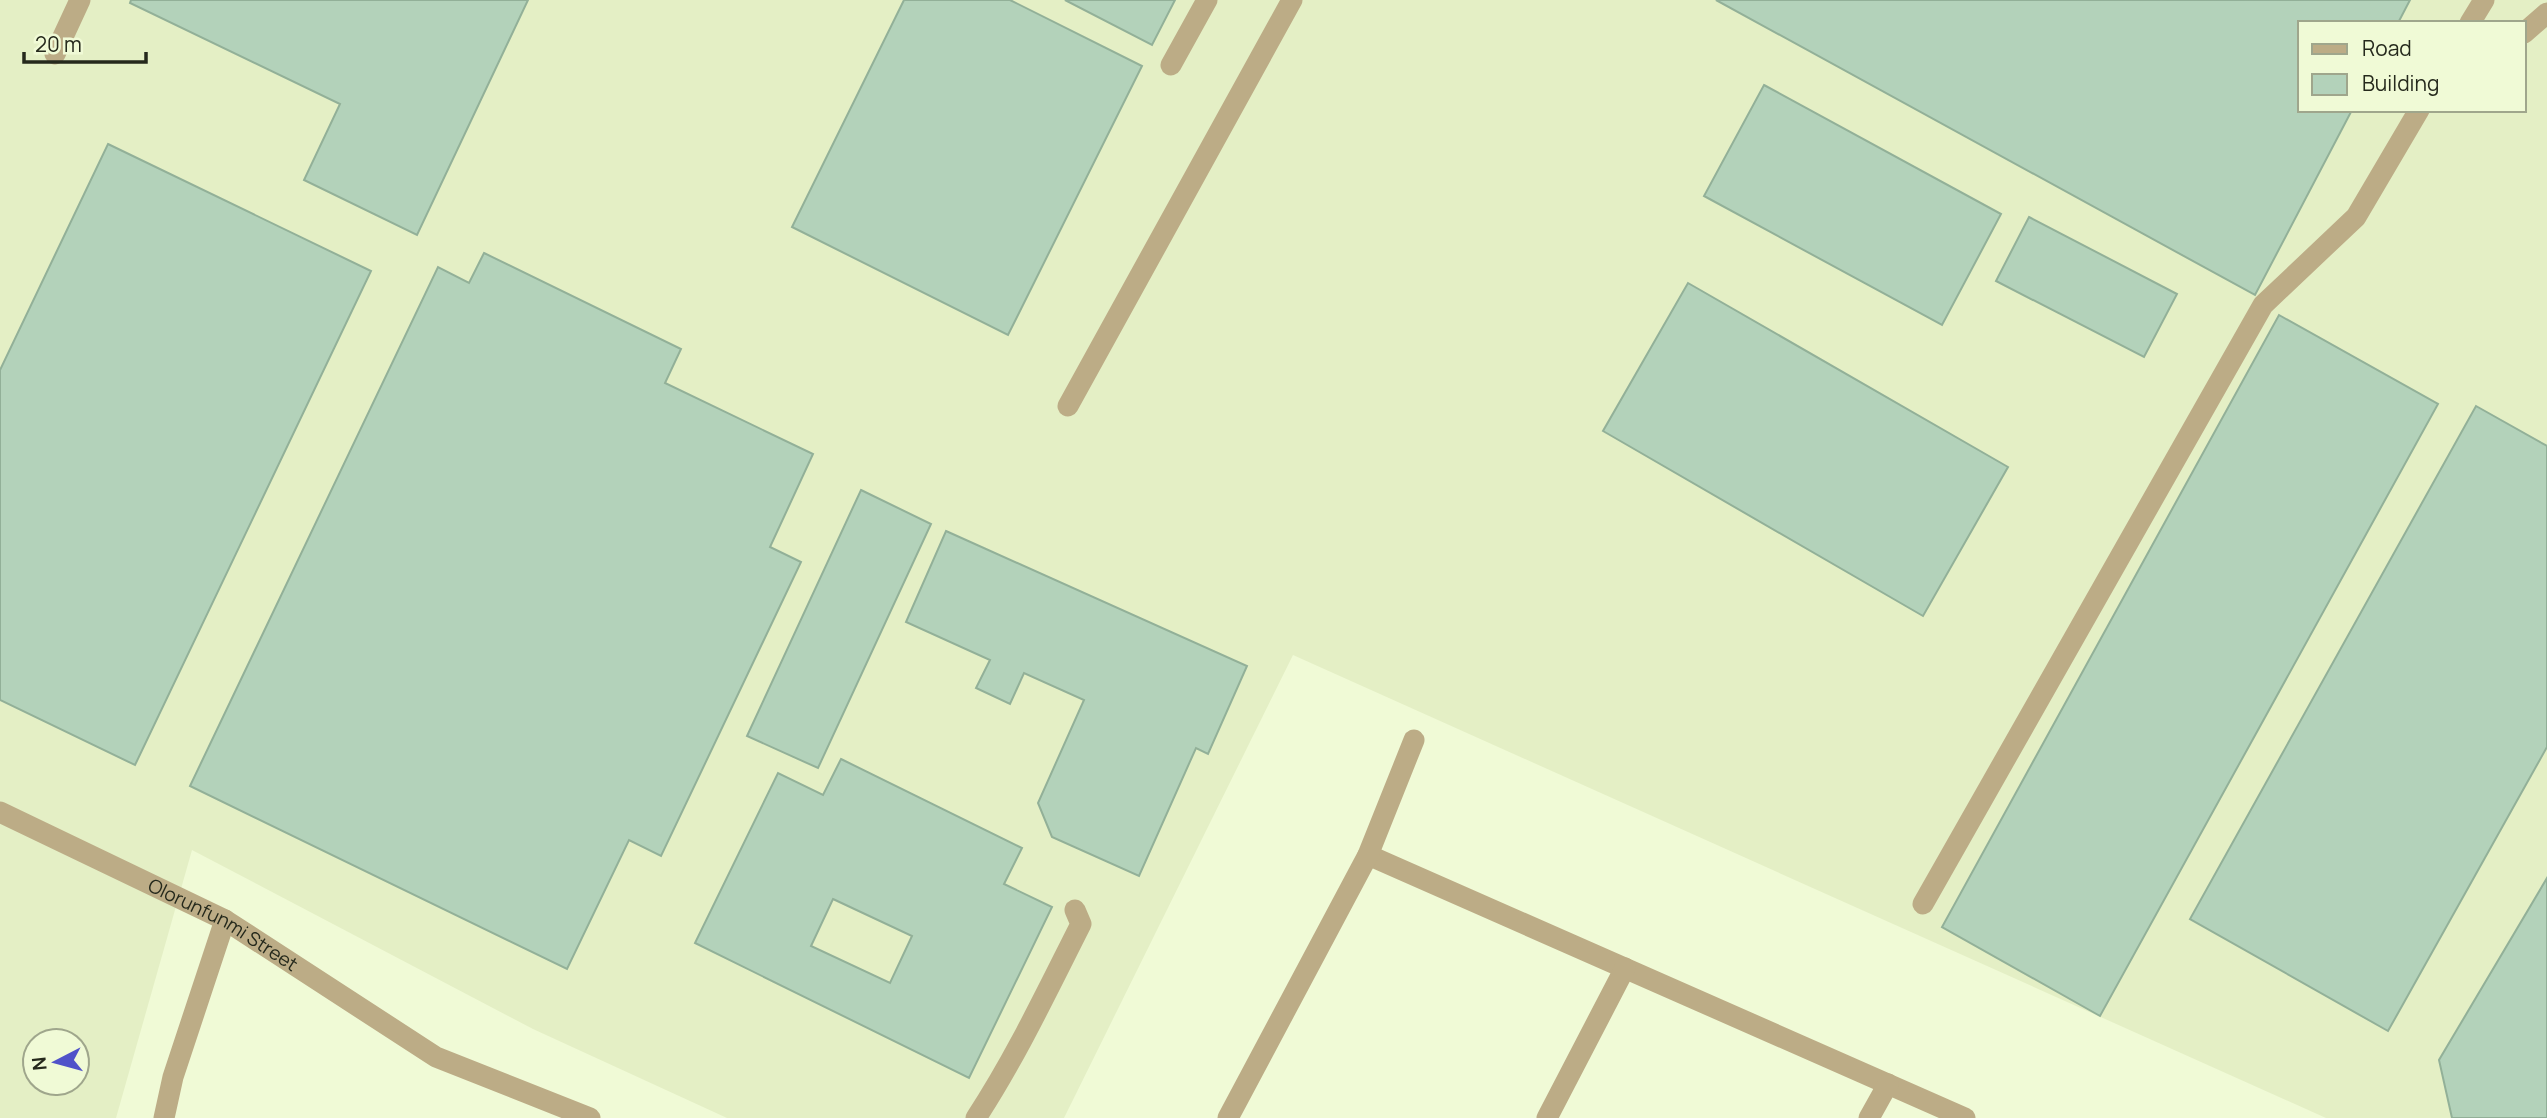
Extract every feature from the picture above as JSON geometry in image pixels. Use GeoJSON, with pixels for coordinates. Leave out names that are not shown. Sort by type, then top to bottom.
{"type":"FeatureCollection","features":[{"type":"Feature","properties":{"kind":"street"},"geometry":{"type":"LineString","coordinates":[[55,54],[80,0]]}},
{"type":"Feature","properties":{"kind":"street"},"geometry":{"type":"LineString","coordinates":[[1171,65],[1207,0]]}},
{"type":"Feature","properties":{"kind":"street"},"geometry":{"type":"LineString","coordinates":[[1068,406],[1292,0]]}},
{"type":"Feature","properties":{"kind":"street"},"geometry":{"type":"LineString","coordinates":[[2471,21],[2484,0]]}},
{"type":"Feature","properties":{"kind":"street"},"geometry":{"type":"LineString","coordinates":[[2526,31],[2547,13]]}},
{"type":"Feature","properties":{"kind":"street"},"geometry":{"type":"LineString","coordinates":[[1923,904],[2263,305],[2356,217],[2418,112]]}},
{"type":"Feature","properties":{"kind":"street"},"geometry":{"type":"LineString","coordinates":[[1228,1118],[1368,855],[1414,740]]}},
{"type":"Feature","properties":{"kind":"street","name":"Olorunfunmi Street"},"geometry":{"type":"LineString","coordinates":[[0,812],[225,920],[436,1057],[590,1118]]}},
{"type":"Feature","properties":{"kind":"street"},"geometry":{"type":"LineString","coordinates":[[1368,855],[1965,1118]]}},
{"type":"Feature","properties":{"kind":"street"},"geometry":{"type":"LineString","coordinates":[[975,1118],[1040,1006],[1081,924],[1075,910]]}},
{"type":"Feature","properties":{"kind":"street"},"geometry":{"type":"LineString","coordinates":[[164,1118],[173,1077],[225,920]]}},
{"type":"Feature","properties":{"kind":"street"},"geometry":{"type":"LineString","coordinates":[[1547,1118],[1625,968]]}},
{"type":"Feature","properties":{"kind":"street"},"geometry":{"type":"LineString","coordinates":[[1869,1118],[1888,1084]]}},
{"type":"Feature","properties":{"kind":"shaded area"},"geometry":{"type":"Polygon","coordinates":[[[0,0],[2547,0],[2547,1118],[2326,1118],[1293,655],[1064,1118],[727,1118],[533,1029],[192,850],[116,1118],[0,1118],[0,0]]]}},
{"type":"Feature","properties":{"kind":"building"},"geometry":{"type":"Polygon","coordinates":[[[131,0],[528,0],[417,235],[304,180],[340,104],[130,3],[131,0]]]}},
{"type":"Feature","properties":{"kind":"building"},"geometry":{"type":"Polygon","coordinates":[[[904,0],[1010,0],[1142,66],[1008,335],[792,227],[904,0]]]}},
{"type":"Feature","properties":{"kind":"building"},"geometry":{"type":"Polygon","coordinates":[[[1065,0],[1175,0],[1152,45],[1065,0]]]}},
{"type":"Feature","properties":{"kind":"building"},"geometry":{"type":"Polygon","coordinates":[[[1716,0],[2410,0],[2399,21],[2298,21],[2298,112],[2351,112],[2255,295],[1716,0]]]}},
{"type":"Feature","properties":{"kind":"building"},"geometry":{"type":"Polygon","coordinates":[[[1764,85],[2001,214],[1942,325],[1704,196],[1764,85]]]}},
{"type":"Feature","properties":{"kind":"building"},"geometry":{"type":"Polygon","coordinates":[[[108,144],[371,271],[135,765],[0,700],[0,370],[108,144]]]}},
{"type":"Feature","properties":{"kind":"building"},"geometry":{"type":"Polygon","coordinates":[[[2029,217],[2177,294],[2144,357],[1996,281],[2029,217]]]}},
{"type":"Feature","properties":{"kind":"building"},"geometry":{"type":"Polygon","coordinates":[[[484,253],[681,349],[665,383],[813,454],[770,547],[801,562],[661,856],[629,840],[567,969],[190,786],[438,267],[469,283],[484,253]]]}},
{"type":"Feature","properties":{"kind":"building"},"geometry":{"type":"Polygon","coordinates":[[[1688,283],[2008,467],[1923,616],[1603,431],[1688,283]]]}},
{"type":"Feature","properties":{"kind":"building"},"geometry":{"type":"Polygon","coordinates":[[[2279,315],[2438,404],[2100,1016],[1942,927],[2279,315]]]}},
{"type":"Feature","properties":{"kind":"building"},"geometry":{"type":"Polygon","coordinates":[[[2476,406],[2547,446],[2547,747],[2388,1031],[2190,919],[2476,406]]]}},
{"type":"Feature","properties":{"kind":"building"},"geometry":{"type":"Polygon","coordinates":[[[861,490],[931,524],[818,768],[747,736],[861,490]]]}},
{"type":"Feature","properties":{"kind":"building"},"geometry":{"type":"Polygon","coordinates":[[[946,531],[1247,666],[1208,754],[1196,748],[1139,876],[1052,837],[1038,803],[1084,700],[1024,673],[1010,704],[976,688],[990,660],[906,622],[946,531]]]}},
{"type":"Feature","properties":{"kind":"building"},"geometry":{"type":"Polygon","coordinates":[[[841,759],[1022,848],[1004,884],[1052,907],[969,1078],[695,943],[778,773],[823,795],[841,759]],[[833,899],[811,946],[890,983],[912,936],[833,899]]]}},
{"type":"Feature","properties":{"kind":"building"},"geometry":{"type":"Polygon","coordinates":[[[2547,878],[2547,1118],[2452,1118],[2439,1060],[2547,878]]]}}]}
